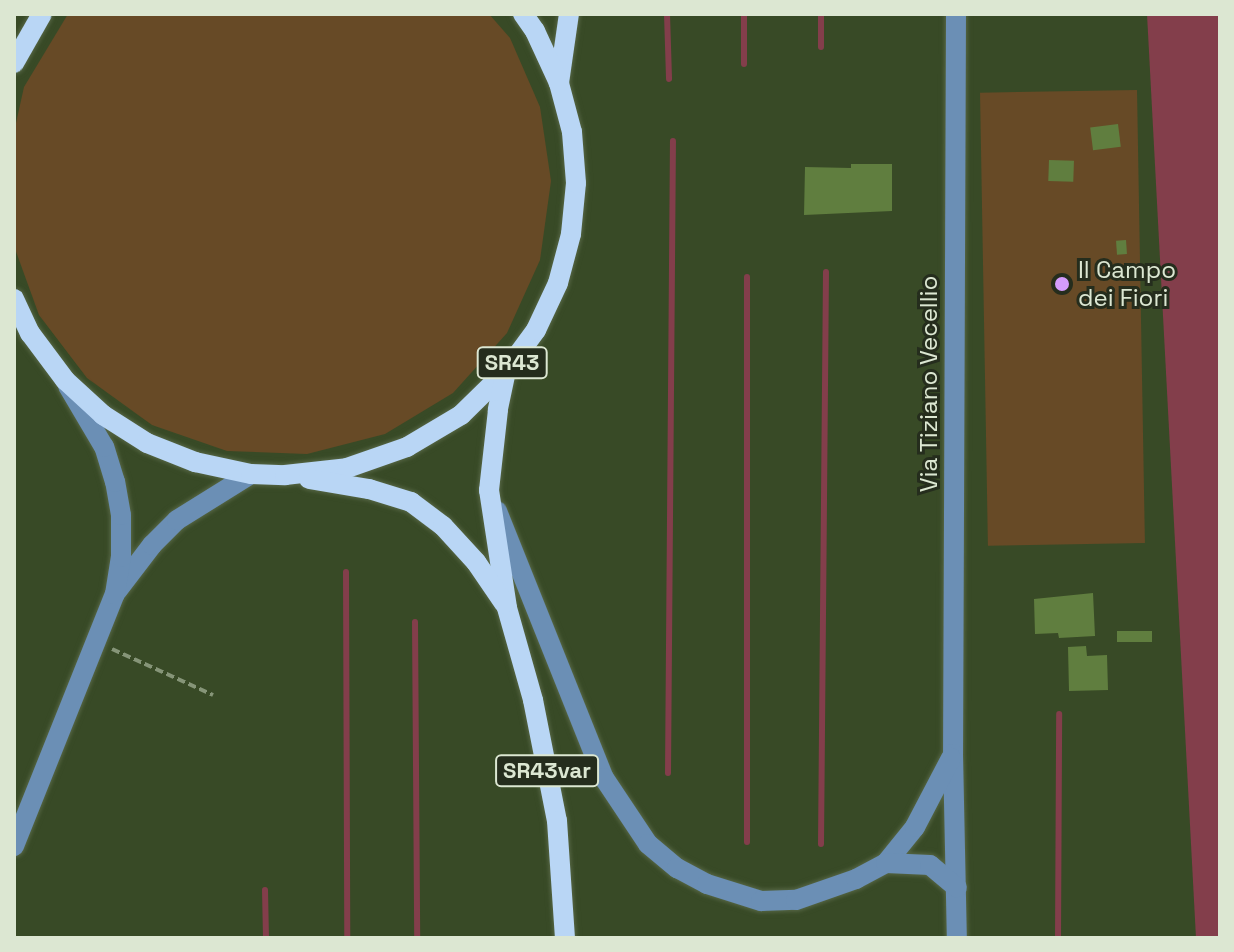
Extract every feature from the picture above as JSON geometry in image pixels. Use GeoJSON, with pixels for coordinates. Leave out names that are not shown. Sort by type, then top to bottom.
{"type":"FeatureCollection","features":[{"type":"Feature","properties":{"kind":"main road"},"geometry":{"type":"LineString","coordinates":[[14,63],[42,14]]}},
{"type":"Feature","properties":{"kind":"main road","name":"SR43"},"geometry":{"type":"LineString","coordinates":[[14,299],[30,333],[65,380],[103,415],[147,443],[195,462],[251,474],[285,475],[347,468],[407,447],[461,415],[506,371],[536,330],[558,283],[571,234],[576,183],[572,132],[559,83],[535,31],[523,14]]}},
{"type":"Feature","properties":{"kind":"main road","name":"SR43"},"geometry":{"type":"LineString","coordinates":[[559,83],[569,14]]}},
{"type":"Feature","properties":{"kind":"main road","name":"SR43var"},"geometry":{"type":"LineString","coordinates":[[506,371],[498,410],[489,490],[507,608],[533,700],[557,821],[565,938]]}},
{"type":"Feature","properties":{"kind":"main road","name":"SR43var"},"geometry":{"type":"LineString","coordinates":[[285,475],[369,489],[411,502],[451,535],[476,562],[507,608]]}},
{"type":"Feature","properties":{"kind":"street","name":"Via Tiziano Vecellio"},"geometry":{"type":"LineString","coordinates":[[956,14],[953,754],[957,938]]}},
{"type":"Feature","properties":{"kind":"street"},"geometry":{"type":"LineString","coordinates":[[14,846],[115,594],[121,557],[121,515],[104,447],[65,380]]}},
{"type":"Feature","properties":{"kind":"street"},"geometry":{"type":"LineString","coordinates":[[115,594],[152,545],[177,520],[251,474]]}},
{"type":"Feature","properties":{"kind":"street","name":"Via Tiziano Vecellio"},"geometry":{"type":"LineString","coordinates":[[489,490],[586,738],[619,804],[648,844],[677,868],[707,884],[761,901],[796,900],[856,879],[886,863],[915,827],[953,754]]}},
{"type":"Feature","properties":{"kind":"street","name":"Via Tiziano Vecellio"},"geometry":{"type":"LineString","coordinates":[[886,863],[930,865],[957,888]]}},
{"type":"Feature","properties":{"kind":"path"},"geometry":{"type":"LineString","coordinates":[[96,641],[213,695]]}},
{"type":"Feature","properties":{"kind":"shaded area"},"geometry":{"type":"Polygon","coordinates":[[[68,14],[489,14],[510,38],[540,107],[551,181],[540,260],[507,333],[453,393],[385,434],[307,454],[227,451],[152,425],[87,378],[39,315],[14,246],[14,132],[24,87],[68,14]]]}},
{"type":"Feature","properties":{"kind":"shaded area"},"geometry":{"type":"Polygon","coordinates":[[[1147,14],[1220,14],[1220,938],[1196,938],[1147,14]]]}},
{"type":"Feature","properties":{"kind":"shaded area","name":"Il Campo dei Fiori"},"geometry":{"type":"Polygon","coordinates":[[[1137,90],[1145,543],[988,546],[980,93],[1137,90]]]}},
{"type":"Feature","properties":{"kind":"building"},"geometry":{"type":"Polygon","coordinates":[[[1118,124],[1121,147],[1093,150],[1090,127],[1118,124]]]}},
{"type":"Feature","properties":{"kind":"building"},"geometry":{"type":"Polygon","coordinates":[[[1049,160],[1074,161],[1073,182],[1048,181],[1049,160]]]}},
{"type":"Feature","properties":{"kind":"building"},"geometry":{"type":"Polygon","coordinates":[[[851,164],[892,164],[892,211],[804,215],[805,167],[851,168],[851,164]]]}},
{"type":"Feature","properties":{"kind":"building"},"geometry":{"type":"Polygon","coordinates":[[[1126,240],[1127,254],[1117,255],[1116,241],[1126,240]]]}},
{"type":"Feature","properties":{"kind":"building"},"geometry":{"type":"Polygon","coordinates":[[[1093,593],[1095,636],[1059,638],[1058,633],[1035,634],[1034,599],[1093,593]]]}},
{"type":"Feature","properties":{"kind":"building"},"geometry":{"type":"Polygon","coordinates":[[[1117,631],[1152,631],[1152,642],[1117,642],[1117,631]]]}},
{"type":"Feature","properties":{"kind":"building"},"geometry":{"type":"Polygon","coordinates":[[[1086,646],[1087,656],[1107,655],[1108,690],[1069,691],[1068,647],[1086,646]]]}},
{"type":"Feature","properties":{"kind":"waterway"},"geometry":{"type":"LineString","coordinates":[[667,14],[669,79]]}},
{"type":"Feature","properties":{"kind":"waterway"},"geometry":{"type":"LineString","coordinates":[[744,14],[744,64]]}},
{"type":"Feature","properties":{"kind":"waterway"},"geometry":{"type":"LineString","coordinates":[[821,14],[821,47]]}},
{"type":"Feature","properties":{"kind":"waterway"},"geometry":{"type":"LineString","coordinates":[[668,773],[673,141]]}},
{"type":"Feature","properties":{"kind":"waterway"},"geometry":{"type":"LineString","coordinates":[[821,844],[826,272]]}},
{"type":"Feature","properties":{"kind":"waterway"},"geometry":{"type":"LineString","coordinates":[[747,277],[747,842]]}},
{"type":"Feature","properties":{"kind":"waterway"},"geometry":{"type":"LineString","coordinates":[[346,572],[347,938]]}},
{"type":"Feature","properties":{"kind":"waterway"},"geometry":{"type":"LineString","coordinates":[[415,622],[417,938]]}},
{"type":"Feature","properties":{"kind":"waterway"},"geometry":{"type":"LineString","coordinates":[[1058,938],[1059,714]]}},
{"type":"Feature","properties":{"kind":"waterway"},"geometry":{"type":"LineString","coordinates":[[265,890],[266,938]]}},
{"type":"Feature","properties":{"kind":"place","name":"Il Campo dei Fiori"},"geometry":{"type":"Point","coordinates":[1062,284]}}]}
